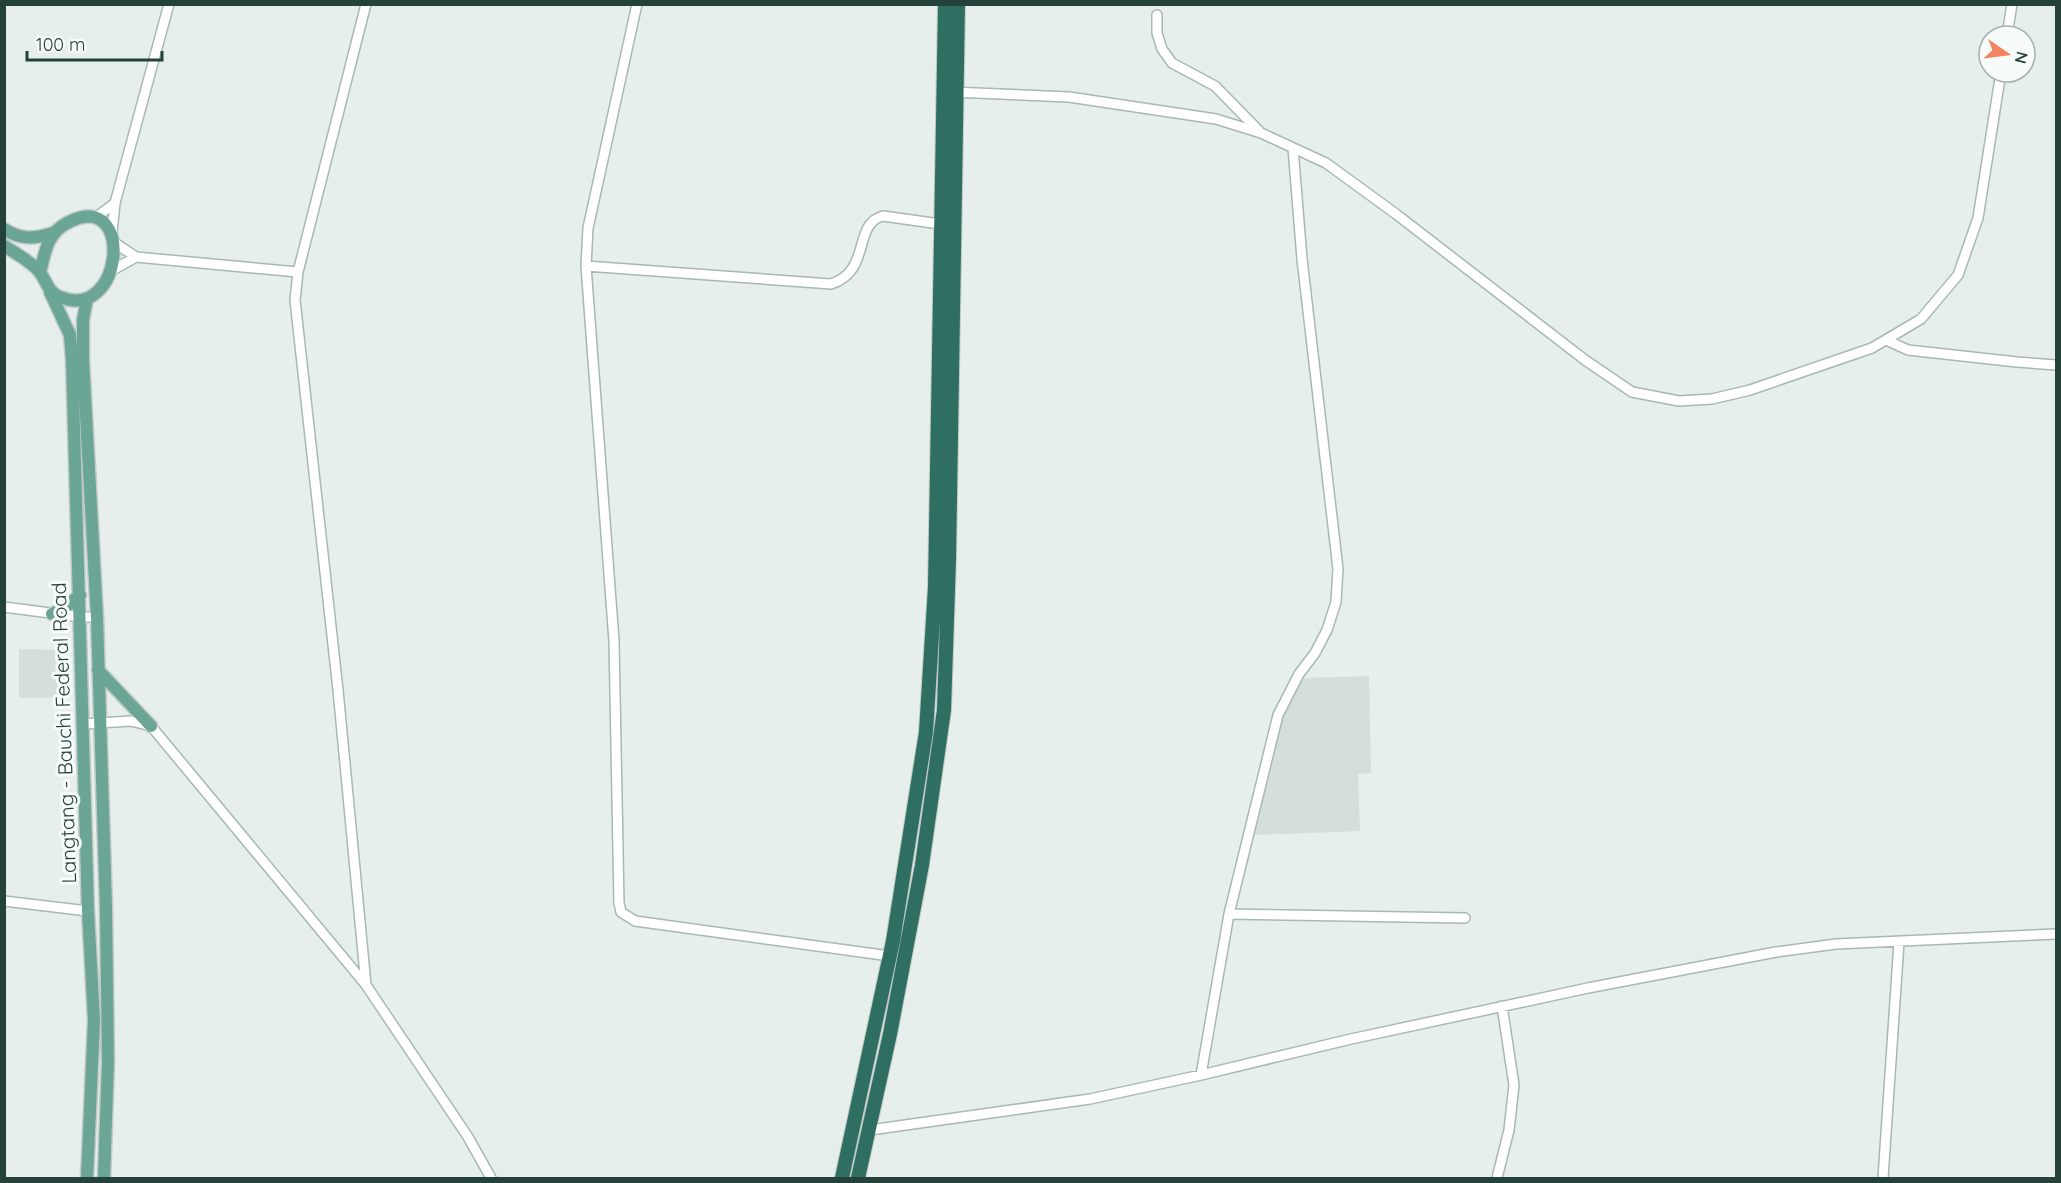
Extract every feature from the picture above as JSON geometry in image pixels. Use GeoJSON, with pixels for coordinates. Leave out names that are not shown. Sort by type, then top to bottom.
{"type":"FeatureCollection","features":[{"type":"Feature","properties":{"kind":"highway"},"geometry":{"type":"LineString","coordinates":[[945,4],[940,224],[946,285]]}},
{"type":"Feature","properties":{"kind":"highway"},"geometry":{"type":"LineString","coordinates":[[858,1179],[905,959],[922,865],[944,710],[942,587],[946,285],[958,93],[958,4]]}},
{"type":"Feature","properties":{"kind":"highway"},"geometry":{"type":"LineString","coordinates":[[842,1179],[890,956],[925,742],[942,587]]}},
{"type":"Feature","properties":{"kind":"highway"},"geometry":{"type":"LineString","coordinates":[[890,956],[905,959]]}},
{"type":"Feature","properties":{"kind":"main road"},"geometry":{"type":"LineString","coordinates":[[4,230],[28,238],[39,238],[53,233],[64,224],[79,217],[95,218],[104,223],[113,238],[114,256],[110,272],[96,294],[87,299],[75,300],[61,298],[50,292]]}},
{"type":"Feature","properties":{"kind":"main road"},"geometry":{"type":"LineString","coordinates":[[40,273],[53,233]]}},
{"type":"Feature","properties":{"kind":"main road","name":"Langtang - Bauchi Federal Road"},"geometry":{"type":"LineString","coordinates":[[4,246],[40,273],[70,335],[81,617],[88,910],[94,1020],[87,1178]]}},
{"type":"Feature","properties":{"kind":"main road","name":"Langtang - Bauchi Federal Road"},"geometry":{"type":"LineString","coordinates":[[87,299],[83,320],[83,360],[97,617],[106,908],[108,1061],[104,1179]]}},
{"type":"Feature","properties":{"kind":"main road"},"geometry":{"type":"LineString","coordinates":[[52,614],[63,609],[80,595]]}},
{"type":"Feature","properties":{"kind":"main road"},"geometry":{"type":"LineString","coordinates":[[98,670],[151,726]]}},
{"type":"Feature","properties":{"kind":"street"},"geometry":{"type":"LineString","coordinates":[[169,4],[115,203],[113,238],[136,257],[298,272]]}},
{"type":"Feature","properties":{"kind":"street"},"geometry":{"type":"LineString","coordinates":[[366,4],[298,272],[295,300],[338,690],[366,985]]}},
{"type":"Feature","properties":{"kind":"street"},"geometry":{"type":"LineString","coordinates":[[637,4],[588,228],[586,266],[614,641],[621,912],[635,921],[890,956]]}},
{"type":"Feature","properties":{"kind":"street"},"geometry":{"type":"LineString","coordinates":[[2009,24],[2012,4]]}},
{"type":"Feature","properties":{"kind":"street"},"geometry":{"type":"LineString","coordinates":[[1157,15],[1157,33],[1162,49],[1172,63],[1215,86],[1261,133]]}},
{"type":"Feature","properties":{"kind":"street"},"geometry":{"type":"LineString","coordinates":[[943,90],[958,93],[1069,97],[1216,119],[1261,133],[1326,163],[1388,207],[1586,360],[1632,392],[1679,401],[1712,399],[1750,390],[1872,348],[1921,320],[1958,275],[1978,218],[1999,84]]}},
{"type":"Feature","properties":{"kind":"street"},"geometry":{"type":"LineString","coordinates":[[1201,1075],[1229,914],[1278,715],[1299,674],[1315,653],[1327,630],[1336,602],[1338,569],[1302,259],[1293,148]]}},
{"type":"Feature","properties":{"kind":"street"},"geometry":{"type":"LineString","coordinates":[[95,218],[115,203]]}},
{"type":"Feature","properties":{"kind":"street"},"geometry":{"type":"LineString","coordinates":[[586,266],[831,284],[840,281],[853,269],[867,229],[876,218],[884,216],[940,224]]}},
{"type":"Feature","properties":{"kind":"street"},"geometry":{"type":"LineString","coordinates":[[110,272],[136,257]]}},
{"type":"Feature","properties":{"kind":"street"},"geometry":{"type":"LineString","coordinates":[[1886,340],[1908,350],[2056,365]]}},
{"type":"Feature","properties":{"kind":"street"},"geometry":{"type":"LineString","coordinates":[[4,607],[52,614],[97,617]]}},
{"type":"Feature","properties":{"kind":"street"},"geometry":{"type":"LineString","coordinates":[[83,724],[131,722],[151,726],[366,985],[468,1137],[491,1179]]}},
{"type":"Feature","properties":{"kind":"street"},"geometry":{"type":"LineString","coordinates":[[4,901],[88,910]]}},
{"type":"Feature","properties":{"kind":"street"},"geometry":{"type":"LineString","coordinates":[[1229,914],[1465,918]]}},
{"type":"Feature","properties":{"kind":"street"},"geometry":{"type":"LineString","coordinates":[[870,1130],[1090,1099],[1502,1006],[1776,952],[1836,944],[2056,934]]}},
{"type":"Feature","properties":{"kind":"street"},"geometry":{"type":"LineString","coordinates":[[1883,1179],[1899,942]]}},
{"type":"Feature","properties":{"kind":"street"},"geometry":{"type":"LineString","coordinates":[[1497,1179],[1509,1130],[1514,1085],[1502,1006]]}},
{"type":"Feature","properties":{"kind":"shaded area"},"geometry":{"type":"Polygon","coordinates":[[[19,649],[66,650],[65,697],[19,698],[19,649]]]}},
{"type":"Feature","properties":{"kind":"shaded area"},"geometry":{"type":"Polygon","coordinates":[[[1369,676],[1371,773],[1358,774],[1360,831],[1255,835],[1283,712],[1304,678],[1369,676]]]}}]}
